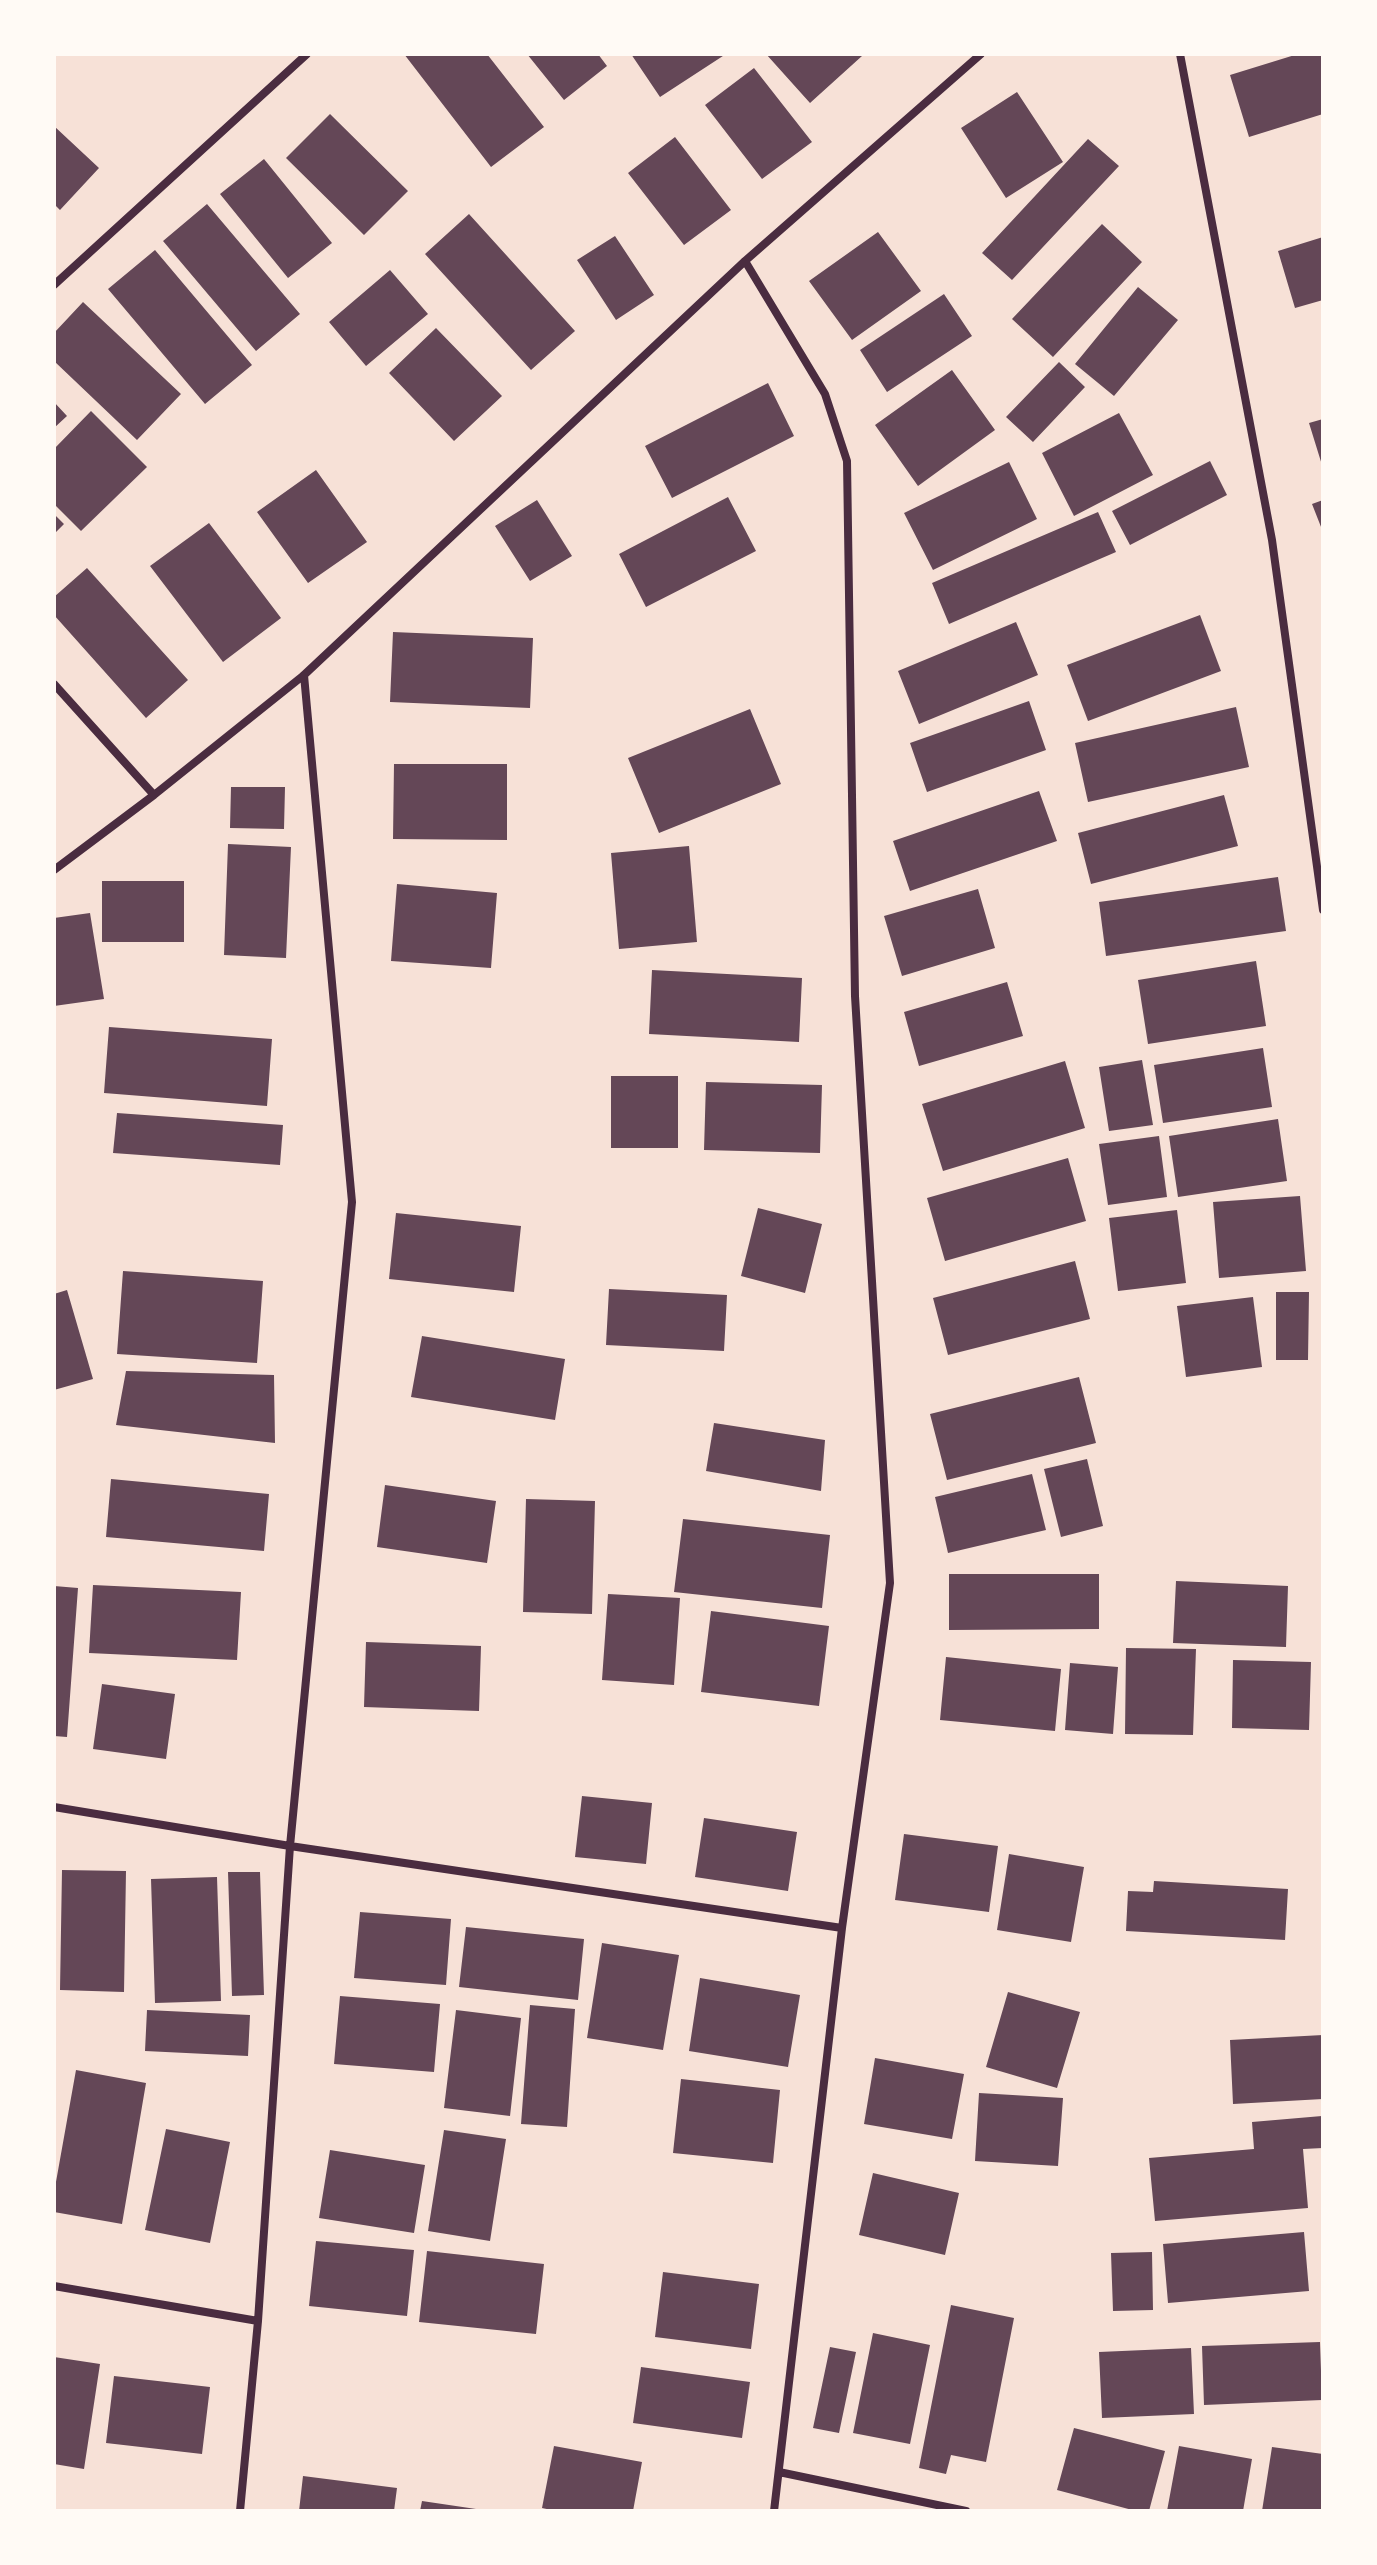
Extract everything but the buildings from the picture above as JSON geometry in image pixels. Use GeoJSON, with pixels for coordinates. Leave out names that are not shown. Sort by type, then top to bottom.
{"type":"FeatureCollection","features":[{"type":"Feature","properties":{"kind":"street"},"geometry":{"type":"LineString","coordinates":[[54,285],[307,54]]}},
{"type":"Feature","properties":{"kind":"street"},"geometry":{"type":"LineString","coordinates":[[54,870],[304,675],[745,261],[981,54]]}},
{"type":"Feature","properties":{"kind":"street"},"geometry":{"type":"LineString","coordinates":[[1180,54],[1272,540],[1323,910]]}},
{"type":"Feature","properties":{"kind":"street"},"geometry":{"type":"LineString","coordinates":[[745,261],[825,394],[847,461],[855,996],[890,1583],[842,1928],[774,2511]]}},
{"type":"Feature","properties":{"kind":"street"},"geometry":{"type":"LineString","coordinates":[[240,2511],[258,2321],[290,1846],[352,1202],[304,675]]}},
{"type":"Feature","properties":{"kind":"street"},"geometry":{"type":"LineString","coordinates":[[54,684],[154,795]]}},
{"type":"Feature","properties":{"kind":"street"},"geometry":{"type":"LineString","coordinates":[[54,1807],[290,1846],[842,1928]]}},
{"type":"Feature","properties":{"kind":"street"},"geometry":{"type":"LineString","coordinates":[[54,2286],[258,2321]]}},
{"type":"Feature","properties":{"kind":"street"},"geometry":{"type":"LineString","coordinates":[[779,2472],[966,2511]]}}]}
